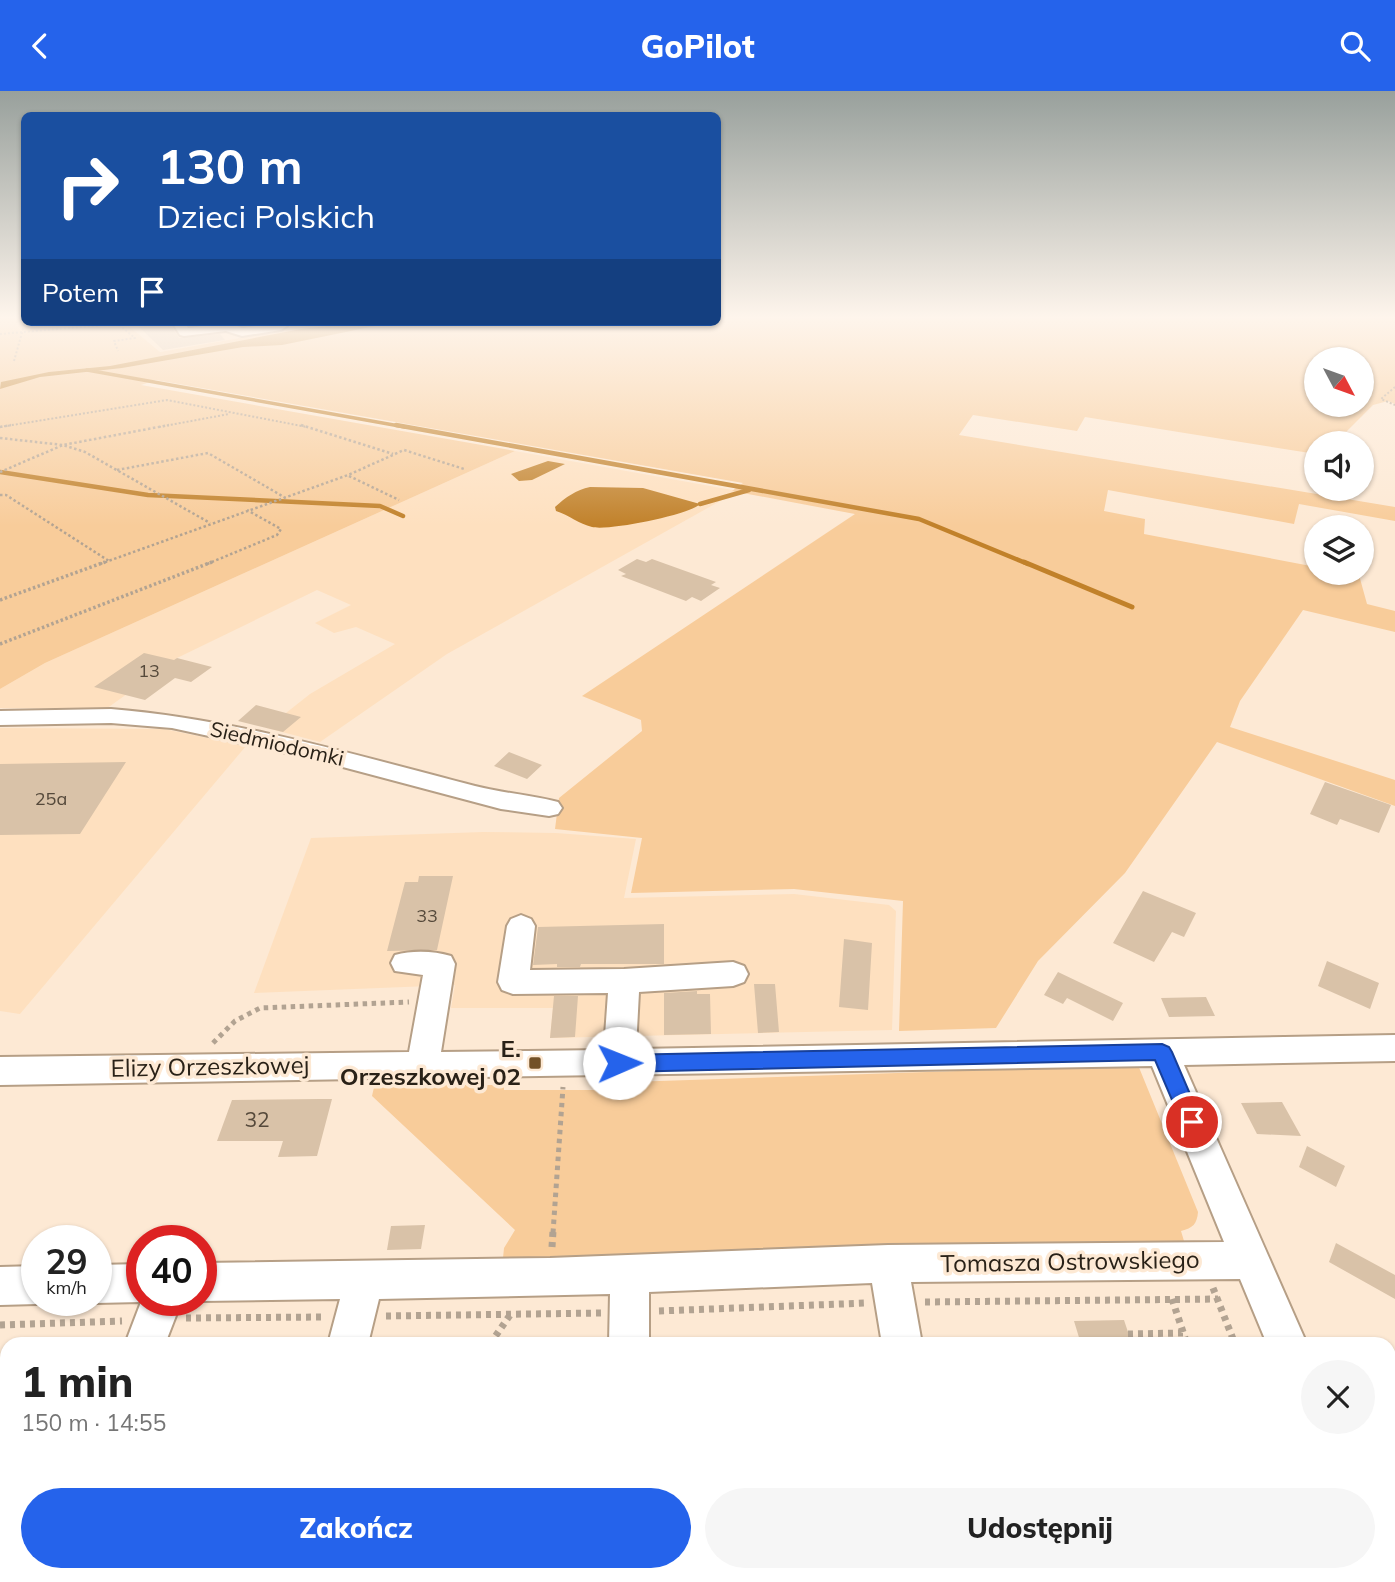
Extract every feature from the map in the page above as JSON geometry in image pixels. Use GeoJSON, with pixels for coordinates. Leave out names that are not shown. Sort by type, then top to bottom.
{"type":"FeatureCollection","features":[{"type":"Feature","properties":{"kind":"street","name":"Siedmiodomki"},"geometry":{"type":"LineString","coordinates":[[0,719],[111,716],[172,721],[308,750],[501,801],[549,808]]}},
{"type":"Feature","properties":{"kind":"street"},"geometry":{"type":"LineString","coordinates":[[522,926],[513,982],[624,981],[733,974]]}},
{"type":"Feature","properties":{"kind":"street"},"geometry":{"type":"LineString","coordinates":[[406,963],[440,964],[423,1064]]}},
{"type":"Feature","properties":{"kind":"street"},"geometry":{"type":"LineString","coordinates":[[619,1063],[624,981]]}},
{"type":"Feature","properties":{"kind":"street","name":"Elizy Orzeszkowej"},"geometry":{"type":"LineString","coordinates":[[0,1071],[1392,1049]]}},
{"type":"Feature","properties":{"kind":"street"},"geometry":{"type":"LineString","coordinates":[[1162,1052],[1284,1337]]}},
{"type":"Feature","properties":{"kind":"street","name":"Tomasza Ostrowskiego"},"geometry":{"type":"LineString","coordinates":[[217,1282],[550,1277],[888,1264],[1251,1260]]}},
{"type":"Feature","properties":{"kind":"street"},"geometry":{"type":"LineString","coordinates":[[888,1264],[901,1337]]}},
{"type":"Feature","properties":{"kind":"street"},"geometry":{"type":"LineString","coordinates":[[629,1337],[630,1274]]}},
{"type":"Feature","properties":{"kind":"street"},"geometry":{"type":"LineString","coordinates":[[350,1337],[364,1280]]}},
{"type":"Feature","properties":{"kind":"street"},"geometry":{"type":"LineString","coordinates":[[0,1286],[21,1285]]}},
{"type":"Feature","properties":{"kind":"street"},"geometry":{"type":"LineString","coordinates":[[148,1337],[156,1316]]}},
{"type":"Feature","properties":{"kind":"path"},"geometry":{"type":"LineString","coordinates":[[1394,388],[1381,399],[1395,405]]}},
{"type":"Feature","properties":{"kind":"path"},"geometry":{"type":"LineString","coordinates":[[0,427],[153,400],[167,400],[297,424],[388,450],[393,454]]}},
{"type":"Feature","properties":{"kind":"path"},"geometry":{"type":"LineString","coordinates":[[0,472],[63,445],[232,413]]}},
{"type":"Feature","properties":{"kind":"path"},"geometry":{"type":"LineString","coordinates":[[0,438],[63,445],[85,452],[211,523]]}},
{"type":"Feature","properties":{"kind":"path"},"geometry":{"type":"LineString","coordinates":[[0,600],[348,475],[404,450],[464,469]]}},
{"type":"Feature","properties":{"kind":"path"},"geometry":{"type":"LineString","coordinates":[[117,471],[208,453],[285,497]]}},
{"type":"Feature","properties":{"kind":"path"},"geometry":{"type":"LineString","coordinates":[[348,475],[399,500]]}},
{"type":"Feature","properties":{"kind":"path"},"geometry":{"type":"LineString","coordinates":[[0,495],[6,495],[109,561]]}},
{"type":"Feature","properties":{"kind":"path"},"geometry":{"type":"LineString","coordinates":[[0,644],[277,535],[281,529],[247,510]]}},
{"type":"Feature","properties":{"kind":"path"},"geometry":{"type":"LineString","coordinates":[[196,1067],[201,1055],[234,1021],[260,1008],[413,1002],[432,1018]]}},
{"type":"Feature","properties":{"kind":"path"},"geometry":{"type":"LineString","coordinates":[[547,1314],[563,1087]]}},
{"type":"Feature","properties":{"kind":"path"},"geometry":{"type":"LineString","coordinates":[[1171,1299],[1184,1337]]}},
{"type":"Feature","properties":{"kind":"path"},"geometry":{"type":"LineString","coordinates":[[495,1337],[511,1314]]}},
{"type":"Feature","properties":{"kind":"path"},"geometry":{"type":"LineString","coordinates":[[1128,1334],[1183,1333]]}},
{"type":"Feature","properties":{"kind":"shaded area"},"geometry":{"type":"Polygon","coordinates":[[[0,388],[156,388],[515,451],[45,663],[0,689],[0,388]]]}},
{"type":"Feature","properties":{"kind":"shaded area"},"geometry":{"type":"Polygon","coordinates":[[[199,388],[1304,388],[1304,417],[1361,417],[1347,431],[1304,431],[1304,452],[1085,417],[1077,431],[973,415],[959,435],[1304,492],[1304,501],[1359,501],[1395,507],[1395,521],[1374,517],[1374,515],[1299,504],[1294,524],[1108,490],[1104,511],[1145,519],[1144,534],[1304,565],[1304,585],[1362,585],[1367,604],[1395,611],[1395,632],[1303,610],[1240,701],[1230,727],[1395,780],[1395,806],[1217,742],[1125,873],[1038,961],[996,1028],[899,1031],[903,901],[794,889],[631,893],[642,838],[555,829],[559,798],[642,731],[641,720],[582,696],[855,514],[732,491],[743,483],[199,388]]]}},
{"type":"Feature","properties":{"kind":"shaded area"},"geometry":{"type":"Polygon","coordinates":[[[1374,388],[1395,388],[1395,404],[1388,401],[1374,405],[1374,388]]]}},
{"type":"Feature","properties":{"kind":"shaded area"},"geometry":{"type":"Polygon","coordinates":[[[515,451],[738,491],[447,654],[320,742],[267,728],[310,694],[395,644],[356,627],[334,633],[315,623],[351,605],[317,590],[177,658],[106,709],[0,708],[0,689],[45,663],[515,451]]]}},
{"type":"Feature","properties":{"kind":"shaded area"},"geometry":{"type":"Polygon","coordinates":[[[548,461],[565,464],[532,480],[519,481],[511,474],[548,461]]]}},
{"type":"Feature","properties":{"kind":"shaded area"},"geometry":{"type":"Polygon","coordinates":[[[590,487],[643,488],[700,504],[665,517],[601,528],[587,526],[556,511],[555,507],[567,497],[590,487]]]}},
{"type":"Feature","properties":{"kind":"shaded area"},"geometry":{"type":"Polygon","coordinates":[[[0,728],[164,729],[246,746],[20,1014],[0,1011],[0,728]]]}},
{"type":"Feature","properties":{"kind":"shaded area"},"geometry":{"type":"Polygon","coordinates":[[[483,832],[556,833],[636,839],[624,898],[794,894],[889,905],[896,911],[892,1030],[550,1038],[553,1008],[451,1008],[455,985],[254,993],[311,838],[483,832]]]}},
{"type":"Feature","properties":{"kind":"shaded area"},"geometry":{"type":"Polygon","coordinates":[[[1138,1065],[1198,1212],[1194,1225],[1181,1231],[1184,1241],[503,1258],[504,1248],[515,1230],[372,1096],[375,1083],[443,1081],[446,1085],[504,1085],[504,1090],[598,1090],[600,1083],[1138,1065]]]}},
{"type":"Feature","properties":{"kind":"building"},"geometry":{"type":"Polygon","coordinates":[[[637,559],[646,562],[652,559],[716,582],[711,585],[720,588],[701,601],[692,597],[686,601],[621,576],[626,574],[618,570],[637,559]]]}},
{"type":"Feature","properties":{"kind":"building"},"geometry":{"type":"Polygon","coordinates":[[[144,653],[212,667],[191,682],[175,678],[145,700],[94,687],[144,653]]]}},
{"type":"Feature","properties":{"kind":"building"},"geometry":{"type":"Polygon","coordinates":[[[256,705],[301,717],[283,732],[238,721],[256,705]]]}},
{"type":"Feature","properties":{"kind":"building"},"geometry":{"type":"Polygon","coordinates":[[[509,752],[542,765],[527,779],[494,766],[509,752]]]}},
{"type":"Feature","properties":{"kind":"building"},"geometry":{"type":"Polygon","coordinates":[[[126,762],[80,834],[0,835],[0,764],[126,762]]]}},
{"type":"Feature","properties":{"kind":"building"},"geometry":{"type":"Polygon","coordinates":[[[1325,782],[1391,805],[1379,833],[1340,819],[1337,825],[1310,814],[1325,782]]]}},
{"type":"Feature","properties":{"kind":"building"},"geometry":{"type":"Polygon","coordinates":[[[419,876],[453,876],[437,950],[387,951],[405,882],[418,882],[419,876]]]}},
{"type":"Feature","properties":{"kind":"building"},"geometry":{"type":"Polygon","coordinates":[[[1143,891],[1196,913],[1184,937],[1172,932],[1154,962],[1113,943],[1143,891]]]}},
{"type":"Feature","properties":{"kind":"building"},"geometry":{"type":"Polygon","coordinates":[[[664,924],[664,964],[581,964],[580,967],[533,965],[538,927],[664,924]]]}},
{"type":"Feature","properties":{"kind":"building"},"geometry":{"type":"Polygon","coordinates":[[[844,939],[872,943],[868,1010],[839,1007],[844,939]]]}},
{"type":"Feature","properties":{"kind":"building"},"geometry":{"type":"Polygon","coordinates":[[[1327,961],[1379,983],[1370,1009],[1318,986],[1327,961]]]}},
{"type":"Feature","properties":{"kind":"building"},"geometry":{"type":"Polygon","coordinates":[[[1058,972],[1123,1003],[1113,1021],[1067,998],[1063,1004],[1044,995],[1058,972]]]}},
{"type":"Feature","properties":{"kind":"building"},"geometry":{"type":"Polygon","coordinates":[[[754,984],[775,984],[779,1032],[758,1033],[754,984]]]}},
{"type":"Feature","properties":{"kind":"building"},"geometry":{"type":"Polygon","coordinates":[[[697,991],[697,994],[710,994],[711,1034],[664,1035],[664,993],[697,991]]]}},
{"type":"Feature","properties":{"kind":"building"},"geometry":{"type":"Polygon","coordinates":[[[554,996],[578,996],[575,1037],[550,1038],[554,996]]]}},
{"type":"Feature","properties":{"kind":"building"},"geometry":{"type":"Polygon","coordinates":[[[1206,997],[1215,1016],[1169,1017],[1161,998],[1206,997]]]}},
{"type":"Feature","properties":{"kind":"building"},"geometry":{"type":"Polygon","coordinates":[[[332,1099],[317,1156],[278,1157],[283,1141],[217,1141],[232,1100],[332,1099]]]}},
{"type":"Feature","properties":{"kind":"building"},"geometry":{"type":"Polygon","coordinates":[[[1282,1102],[1301,1136],[1257,1134],[1241,1103],[1282,1102]]]}},
{"type":"Feature","properties":{"kind":"building"},"geometry":{"type":"Polygon","coordinates":[[[1307,1146],[1345,1166],[1336,1187],[1299,1167],[1307,1146]]]}},
{"type":"Feature","properties":{"kind":"building"},"geometry":{"type":"Polygon","coordinates":[[[425,1225],[421,1249],[387,1250],[391,1226],[425,1225]]]}},
{"type":"Feature","properties":{"kind":"building"},"geometry":{"type":"Polygon","coordinates":[[[1336,1243],[1395,1275],[1395,1299],[1329,1262],[1336,1243]]]}},
{"type":"Feature","properties":{"kind":"building"},"geometry":{"type":"Polygon","coordinates":[[[1124,1320],[1130,1337],[1079,1337],[1074,1321],[1124,1320]]]}},
{"type":"Feature","properties":{"kind":"waterway"},"geometry":{"type":"LineString","coordinates":[[185,388],[405,427]]}},
{"type":"Feature","properties":{"kind":"waterway"},"geometry":{"type":"LineString","coordinates":[[396,425],[919,519],[1028,564]]}},
{"type":"Feature","properties":{"kind":"waterway"},"geometry":{"type":"LineString","coordinates":[[0,472],[148,495],[380,506],[403,516]]}},
{"type":"Feature","properties":{"kind":"waterway"},"geometry":{"type":"LineString","coordinates":[[700,504],[749,490]]}},
{"type":"Feature","properties":{"kind":"waterway"},"geometry":{"type":"LineString","coordinates":[[1024,562],[1132,607]]}},
{"type":"Feature","properties":{"kind":"place","name":"E. Orzeszkowej 02"},"geometry":{"type":"Point","coordinates":[535,1063]}},
{"type":"Feature","properties":{"kind":"route"},"geometry":{"type":"LineString","coordinates":[[619,1063],[1162,1052],[1192,1122]]}}]}
